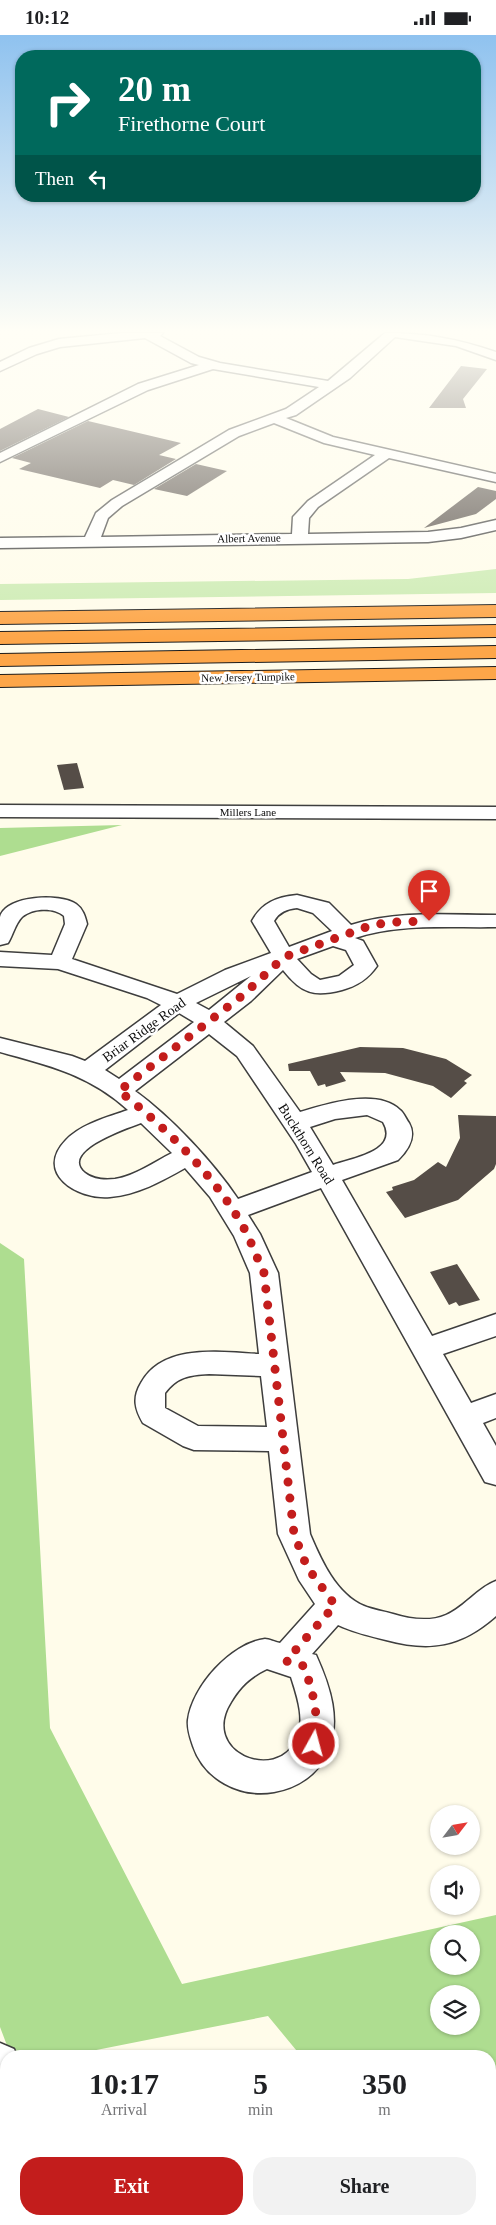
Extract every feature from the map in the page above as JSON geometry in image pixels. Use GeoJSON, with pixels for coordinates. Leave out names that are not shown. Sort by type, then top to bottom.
{"type":"FeatureCollection","features":[{"type":"Feature","properties":{"kind":"highway"},"geometry":{"type":"LineString","coordinates":[[0,618],[496,611]]}},
{"type":"Feature","properties":{"kind":"highway"},"geometry":{"type":"LineString","coordinates":[[0,638],[496,631]]}},
{"type":"Feature","properties":{"kind":"highway","name":"New Jersey Turnpike"},"geometry":{"type":"LineString","coordinates":[[0,660],[496,652]]}},
{"type":"Feature","properties":{"kind":"highway","name":"New Jersey Turnpike"},"geometry":{"type":"LineString","coordinates":[[0,681],[496,673]]}},
{"type":"Feature","properties":{"kind":"street"},"geometry":{"type":"LineString","coordinates":[[0,458],[46,435]]}},
{"type":"Feature","properties":{"kind":"street"},"geometry":{"type":"LineString","coordinates":[[92,540],[101,516],[116,503],[230,435]]}},
{"type":"Feature","properties":{"kind":"street"},"geometry":{"type":"LineString","coordinates":[[317,435],[329,440],[496,478]]}},
{"type":"Feature","properties":{"kind":"street"},"geometry":{"type":"LineString","coordinates":[[300,537],[301,517],[313,504],[387,453]]}},
{"type":"Feature","properties":{"kind":"street","name":"Albert Avenue"},"geometry":{"type":"LineString","coordinates":[[0,543],[300,537],[428,537],[462,533],[496,525]]}},
{"type":"Feature","properties":{"kind":"street","name":"Millers Lane"},"geometry":{"type":"LineString","coordinates":[[0,811],[496,813]]}},
{"type":"Feature","properties":{"kind":"street"},"geometry":{"type":"LineString","coordinates":[[4,932],[10,917],[26,906],[39,903],[53,903],[65,907],[71,911],[76,919],[76,924],[60,962]]}},
{"type":"Feature","properties":{"kind":"street"},"geometry":{"type":"LineString","coordinates":[[286,903],[310,904],[321,909],[340,936],[355,946],[366,966],[356,977],[343,984],[321,988],[301,977],[284,957],[263,921],[266,913],[274,907],[286,903]]}},
{"type":"Feature","properties":{"kind":"street","name":"Briar Ridge Road"},"geometry":{"type":"LineString","coordinates":[[87,1071],[178,1003],[233,975],[372,925],[395,922],[496,921]]}},
{"type":"Feature","properties":{"kind":"street","name":"Briar Ridge Road"},"geometry":{"type":"LineString","coordinates":[[119,1091],[210,1022],[284,957]]}},
{"type":"Feature","properties":{"kind":"street","name":"Buckthorn Road"},"geometry":{"type":"LineString","coordinates":[[0,959],[60,962],[109,977],[178,1003],[210,1022],[245,1051],[294,1123],[327,1177],[496,1473]]}},
{"type":"Feature","properties":{"kind":"street"},"geometry":{"type":"LineString","coordinates":[[0,1045],[64,1061],[103,1079],[119,1091],[188,1155],[219,1191],[247,1234],[264,1273],[294,1534],[307,1567],[335,1605],[366,1622],[409,1632],[427,1633],[449,1630],[473,1618],[496,1595]]}},
{"type":"Feature","properties":{"kind":"street"},"geometry":{"type":"LineString","coordinates":[[232,1211],[389,1154],[399,1145],[401,1134],[398,1123],[387,1113],[372,1108],[356,1106],[294,1123]]}},
{"type":"Feature","properties":{"kind":"street"},"geometry":{"type":"LineString","coordinates":[[144,1113],[81,1139],[70,1149],[66,1161],[72,1176],[90,1187],[116,1188],[133,1182],[188,1155]]}},
{"type":"Feature","properties":{"kind":"street"},"geometry":{"type":"LineString","coordinates":[[425,1349],[496,1325]]}},
{"type":"Feature","properties":{"kind":"street"},"geometry":{"type":"LineString","coordinates":[[274,1365],[192,1364],[173,1369],[158,1379],[150,1393],[150,1409],[153,1415],[194,1437],[282,1439]]}},
{"type":"Feature","properties":{"kind":"street"},"geometry":{"type":"LineString","coordinates":[[465,1418],[496,1406]]}},
{"type":"Feature","properties":{"kind":"street"},"geometry":{"type":"LineString","coordinates":[[286,1661],[335,1605]]}},
{"type":"Feature","properties":{"kind":"green space"},"geometry":{"type":"Polygon","coordinates":[[[496,569],[496,593],[0,600],[0,584],[408,579],[496,569]]]}},
{"type":"Feature","properties":{"kind":"green space"},"geometry":{"type":"Polygon","coordinates":[[[122,825],[0,856],[0,828],[122,825]]]}},
{"type":"Feature","properties":{"kind":"green space"},"geometry":{"type":"Polygon","coordinates":[[[0,1243],[24,1259],[50,1728],[182,1984],[430,1930],[430,1975],[480,1975],[480,1925],[450,1925],[496,1915],[496,2050],[296,2050],[268,2016],[96,2050],[9,2050],[0,2027],[0,1243]]]}},
{"type":"Feature","properties":{"kind":"building"},"geometry":{"type":"Polygon","coordinates":[[[0,435],[32,435],[0,451],[0,435]]]}},
{"type":"Feature","properties":{"kind":"building"},"geometry":{"type":"Polygon","coordinates":[[[59,435],[148,435],[181,443],[159,455],[176,459],[134,485],[113,480],[100,488],[19,469],[31,463],[12,458],[59,435]]]}},
{"type":"Feature","properties":{"kind":"building"},"geometry":{"type":"Polygon","coordinates":[[[196,464],[227,471],[187,496],[154,489],[196,464]]]}},
{"type":"Feature","properties":{"kind":"building"},"geometry":{"type":"Polygon","coordinates":[[[478,487],[496,491],[496,499],[476,514],[424,528],[478,487]]]}},
{"type":"Feature","properties":{"kind":"building"},"geometry":{"type":"Polygon","coordinates":[[[77,763],[84,788],[64,790],[57,765],[77,763]]]}},
{"type":"Feature","properties":{"kind":"building"},"geometry":{"type":"Polygon","coordinates":[[[360,1047],[403,1048],[446,1059],[472,1075],[464,1081],[467,1083],[451,1098],[433,1086],[385,1073],[340,1072],[346,1081],[326,1087],[325,1084],[318,1086],[310,1071],[289,1071],[288,1064],[360,1047]]]}},
{"type":"Feature","properties":{"kind":"building"},"geometry":{"type":"Polygon","coordinates":[[[458,1115],[496,1116],[496,1164],[494,1169],[458,1200],[405,1218],[386,1192],[393,1190],[392,1187],[414,1180],[438,1162],[446,1167],[460,1138],[458,1115]]]}},
{"type":"Feature","properties":{"kind":"building"},"geometry":{"type":"Polygon","coordinates":[[[457,1264],[480,1300],[459,1306],[456,1302],[449,1305],[430,1272],[457,1264]]]}},
{"type":"Feature","properties":{"kind":"route"},"geometry":{"type":"LineString","coordinates":[[314,1744],[317,1730],[316,1707],[312,1687],[304,1666],[286,1661],[335,1605],[307,1567],[294,1534],[264,1273],[247,1234],[219,1191],[178,1144],[134,1102],[119,1091],[210,1022],[284,957],[372,925],[429,921]]}}]}
